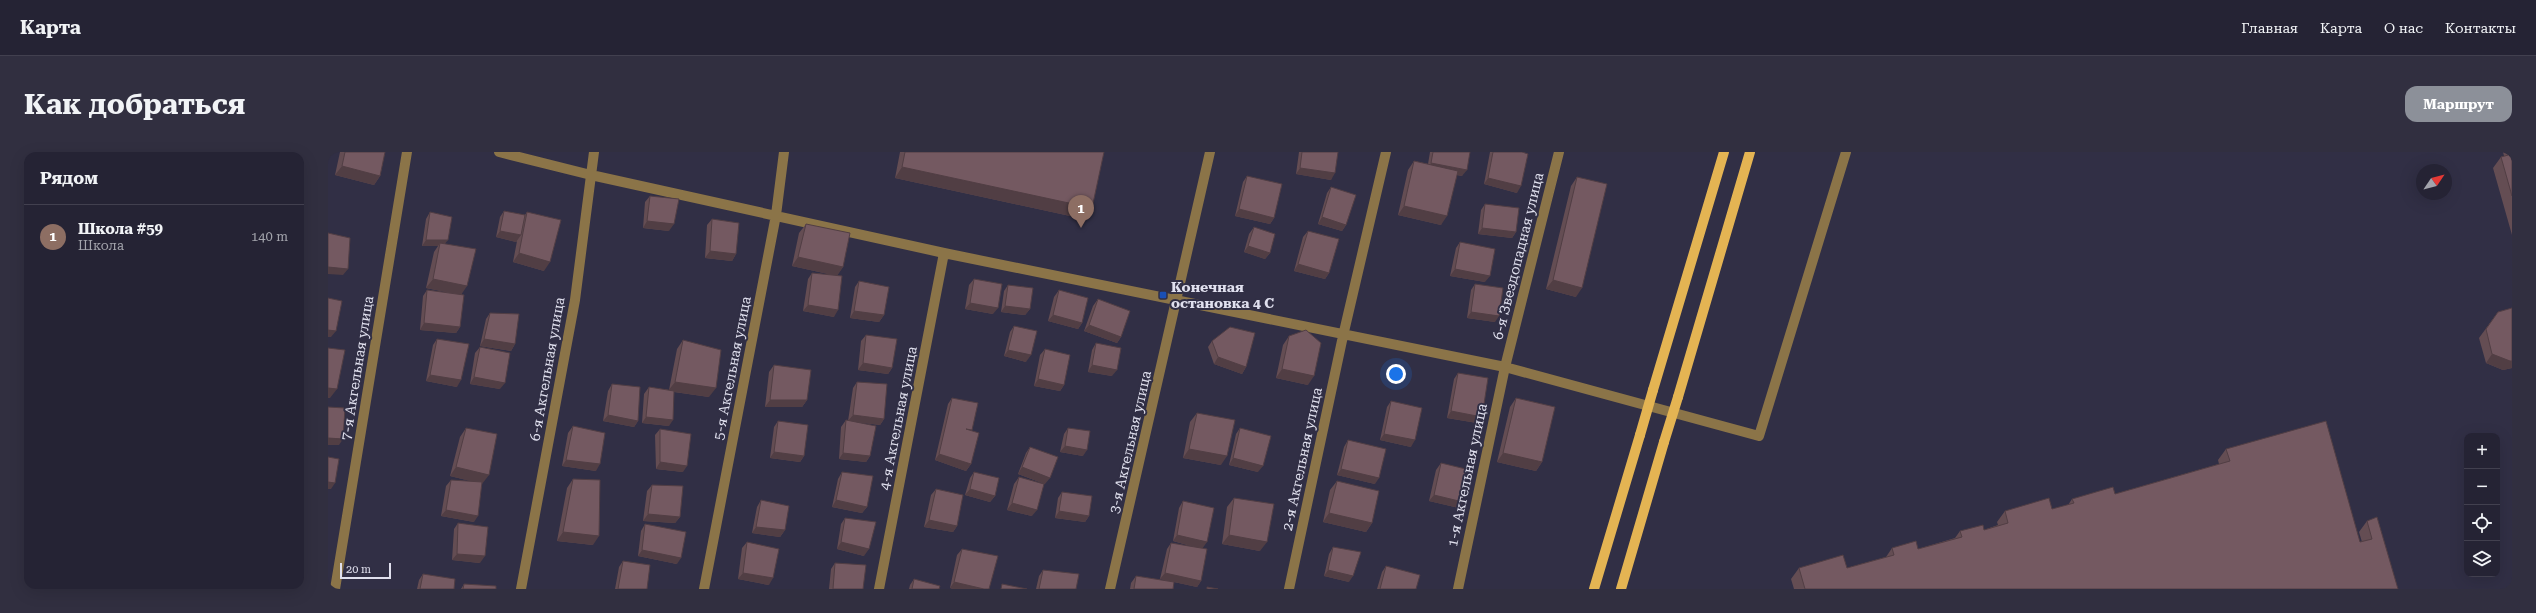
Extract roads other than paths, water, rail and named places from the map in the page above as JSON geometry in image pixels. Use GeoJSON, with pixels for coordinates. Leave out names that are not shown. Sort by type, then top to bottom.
{"type":"FeatureCollection","features":[{"type":"Feature","properties":{"kind":"main road"},"geometry":{"type":"LineString","coordinates":[[1594,589],[1724,152]]}},
{"type":"Feature","properties":{"kind":"main road"},"geometry":{"type":"LineString","coordinates":[[1621,589],[1750,152]]}},
{"type":"Feature","properties":{"kind":"street","name":"7-я Акгельная улица"},"geometry":{"type":"LineString","coordinates":[[335,589],[407,152]]}},
{"type":"Feature","properties":{"kind":"street"},"geometry":{"type":"LineString","coordinates":[[499,152],[591,175],[944,253],[1343,336],[1505,367],[1759,436],[1846,152]]}},
{"type":"Feature","properties":{"kind":"street","name":"6-я Акгельная улица"},"geometry":{"type":"LineString","coordinates":[[521,589],[575,300],[594,152]]}},
{"type":"Feature","properties":{"kind":"street","name":"5-я Акгельная улица"},"geometry":{"type":"LineString","coordinates":[[704,589],[776,215],[784,152]]}},
{"type":"Feature","properties":{"kind":"street","name":"3-я Акгельная улица"},"geometry":{"type":"LineString","coordinates":[[1110,589],[1177,302],[1210,152]]}},
{"type":"Feature","properties":{"kind":"street","name":"2-я Акгельная улица"},"geometry":{"type":"LineString","coordinates":[[1289,589],[1343,336],[1386,152]]}},
{"type":"Feature","properties":{"kind":"street","name":"6-я Звездопадная улица"},"geometry":{"type":"LineString","coordinates":[[1505,367],[1559,152]]}},
{"type":"Feature","properties":{"kind":"street","name":"4-я Акгельная улица"},"geometry":{"type":"LineString","coordinates":[[879,589],[944,253]]}},
{"type":"Feature","properties":{"kind":"street","name":"1-я Акгельная улица"},"geometry":{"type":"LineString","coordinates":[[1458,589],[1505,367]]}},
{"type":"Feature","properties":{"kind":"place","name":"Школа #59"},"geometry":{"type":"Point","coordinates":[1081,228]}},
{"type":"Feature","properties":{"kind":"place","name":"Конечная остановка 4 С"},"geometry":{"type":"Point","coordinates":[1163,295]}}]}
